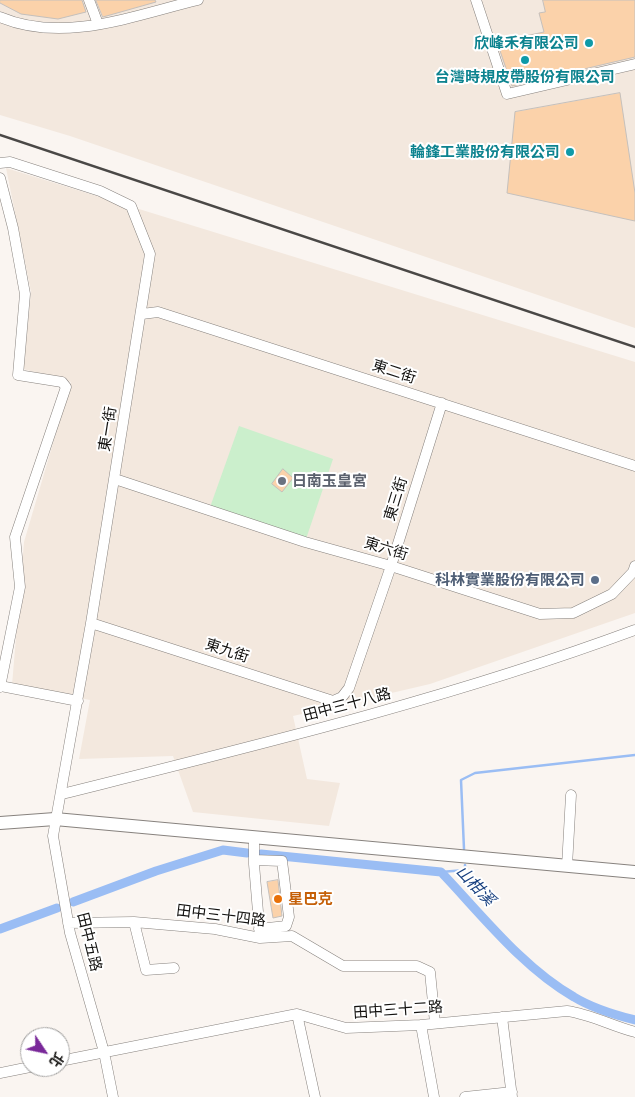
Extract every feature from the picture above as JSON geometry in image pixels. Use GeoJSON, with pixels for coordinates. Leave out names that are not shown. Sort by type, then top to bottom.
{"type":"FeatureCollection","features":[{"type":"Feature","properties":{"kind":"main road"},"geometry":{"type":"LineString","coordinates":[[0,823],[55,819],[635,872]]}},
{"type":"Feature","properties":{"kind":"street"},"geometry":{"type":"LineString","coordinates":[[89,0],[98,24]]}},
{"type":"Feature","properties":{"kind":"street"},"geometry":{"type":"LineString","coordinates":[[0,16],[34,25],[76,29],[198,0]]}},
{"type":"Feature","properties":{"kind":"street"},"geometry":{"type":"LineString","coordinates":[[476,0],[507,94],[635,64]]}},
{"type":"Feature","properties":{"kind":"street","name":"東一街"},"geometry":{"type":"LineString","coordinates":[[1,163],[100,191],[131,206],[150,254],[142,314],[62,794]]}},
{"type":"Feature","properties":{"kind":"street"},"geometry":{"type":"LineString","coordinates":[[0,178],[13,228],[24,294],[18,374],[62,382],[66,387],[15,537],[20,586],[4,655],[0,686],[78,701]]}},
{"type":"Feature","properties":{"kind":"street","name":"東二街"},"geometry":{"type":"LineString","coordinates":[[142,314],[158,312],[635,466]]}},
{"type":"Feature","properties":{"kind":"street","name":"東三街"},"geometry":{"type":"LineString","coordinates":[[348,688],[391,566],[442,403]]}},
{"type":"Feature","properties":{"kind":"street","name":"東六街"},"geometry":{"type":"LineString","coordinates":[[115,479],[305,542],[391,566],[540,614],[573,613],[612,594],[633,572],[635,566]]}},
{"type":"Feature","properties":{"kind":"street","name":"東九街"},"geometry":{"type":"LineString","coordinates":[[91,623],[333,701],[342,697],[348,688]]}},
{"type":"Feature","properties":{"kind":"street","name":"田中三十八路"},"geometry":{"type":"LineString","coordinates":[[62,794],[249,748],[402,706],[635,630]]}},
{"type":"Feature","properties":{"kind":"street","name":"田中五路"},"geometry":{"type":"LineString","coordinates":[[62,794],[55,819],[53,836],[68,923],[104,1052],[112,1097]]}},
{"type":"Feature","properties":{"kind":"street"},"geometry":{"type":"LineString","coordinates":[[567,866],[571,794]]}},
{"type":"Feature","properties":{"kind":"street"},"geometry":{"type":"LineString","coordinates":[[254,837],[254,860],[260,934],[286,926],[289,917],[282,861],[254,860]]}},
{"type":"Feature","properties":{"kind":"street"},"geometry":{"type":"LineString","coordinates":[[134,922],[146,970],[174,968]]}},
{"type":"Feature","properties":{"kind":"street","name":"田中三十四路"},"geometry":{"type":"LineString","coordinates":[[68,923],[134,922],[292,936],[343,966],[417,966],[430,972],[435,1023]]}},
{"type":"Feature","properties":{"kind":"street","name":"田中三十二路"},"geometry":{"type":"LineString","coordinates":[[70,1059],[297,1014],[346,1028],[420,1025],[566,1011],[581,1013],[635,1032]]}},
{"type":"Feature","properties":{"kind":"street"},"geometry":{"type":"LineString","coordinates":[[297,1014],[315,1097]]}},
{"type":"Feature","properties":{"kind":"street"},"geometry":{"type":"LineString","coordinates":[[465,1097],[512,1094],[502,1017]]}},
{"type":"Feature","properties":{"kind":"street"},"geometry":{"type":"LineString","coordinates":[[420,1025],[434,1097]]}},
{"type":"Feature","properties":{"kind":"street"},"geometry":{"type":"LineString","coordinates":[[0,1073],[20,1069]]}},
{"type":"Feature","properties":{"kind":"shaded area"},"geometry":{"type":"Polygon","coordinates":[[[0,0],[635,0],[635,328],[70,136],[0,115],[0,0]]]}},
{"type":"Feature","properties":{"kind":"shaded area"},"geometry":{"type":"Polygon","coordinates":[[[6,168],[635,362],[635,613],[430,684],[293,716],[307,779],[340,783],[329,826],[193,812],[173,756],[79,759],[90,700],[12,685],[24,542],[71,382],[23,369],[31,292],[6,168]]]}},
{"type":"Feature","properties":{"kind":"green space"},"geometry":{"type":"Polygon","coordinates":[[[239,426],[333,459],[305,542],[209,510],[239,426]]]}},
{"type":"Feature","properties":{"kind":"building"},"geometry":{"type":"Polygon","coordinates":[[[0,0],[82,0],[86,12],[58,19],[21,14],[0,3],[0,0]]]}},
{"type":"Feature","properties":{"kind":"building"},"geometry":{"type":"Polygon","coordinates":[[[96,0],[155,0],[156,2],[103,17],[96,0]]]}},
{"type":"Feature","properties":{"kind":"building","name":"欣峰禾有限公司"},"geometry":{"type":"Polygon","coordinates":[[[543,0],[635,0],[635,57],[512,86],[497,42],[544,32],[539,13],[545,12],[543,0]]]}},
{"type":"Feature","properties":{"kind":"building","name":"輪鋒工業股份有限公司"},"geometry":{"type":"Polygon","coordinates":[[[620,93],[635,193],[635,221],[507,193],[515,112],[620,93]]]}},
{"type":"Feature","properties":{"kind":"building","name":"日南玉皇宮"},"geometry":{"type":"Polygon","coordinates":[[[283,469],[293,478],[282,492],[272,484],[283,469]]]}},
{"type":"Feature","properties":{"kind":"building","name":"星巴克"},"geometry":{"type":"Polygon","coordinates":[[[278,880],[282,916],[273,918],[267,882],[278,880]]]}},
{"type":"Feature","properties":{"kind":"waterway"},"geometry":{"type":"LineString","coordinates":[[464,849],[461,780],[475,773],[635,755]]}},
{"type":"Feature","properties":{"kind":"waterway","name":"山柑溪"},"geometry":{"type":"LineString","coordinates":[[73,902],[156,871],[223,850],[247,853]]}},
{"type":"Feature","properties":{"kind":"waterway","name":"山柑溪"},"geometry":{"type":"LineString","coordinates":[[261,854],[441,872],[520,956],[555,985],[588,1005],[635,1020]]}},
{"type":"Feature","properties":{"kind":"waterway"},"geometry":{"type":"LineString","coordinates":[[441,872],[465,870],[465,865]]}},
{"type":"Feature","properties":{"kind":"waterway","name":"山柑溪"},"geometry":{"type":"LineString","coordinates":[[0,929],[57,908]]}},
{"type":"Feature","properties":{"kind":"railway"},"geometry":{"type":"LineString","coordinates":[[0,135],[635,347]]}},
{"type":"Feature","properties":{"kind":"place","name":"欣峰禾有限公司"},"geometry":{"type":"Point","coordinates":[589,43]}},
{"type":"Feature","properties":{"kind":"place","name":"台灣時規皮帶股份有限公司"},"geometry":{"type":"Point","coordinates":[525,60]}},
{"type":"Feature","properties":{"kind":"place","name":"輪鋒工業股份有限公司"},"geometry":{"type":"Point","coordinates":[570,152]}},
{"type":"Feature","properties":{"kind":"place","name":"日南玉皇宮"},"geometry":{"type":"Point","coordinates":[282,481]}},
{"type":"Feature","properties":{"kind":"place","name":"科林實業股份有限公司"},"geometry":{"type":"Point","coordinates":[595,580]}},
{"type":"Feature","properties":{"kind":"place","name":"星巴克"},"geometry":{"type":"Point","coordinates":[278,899]}}]}
